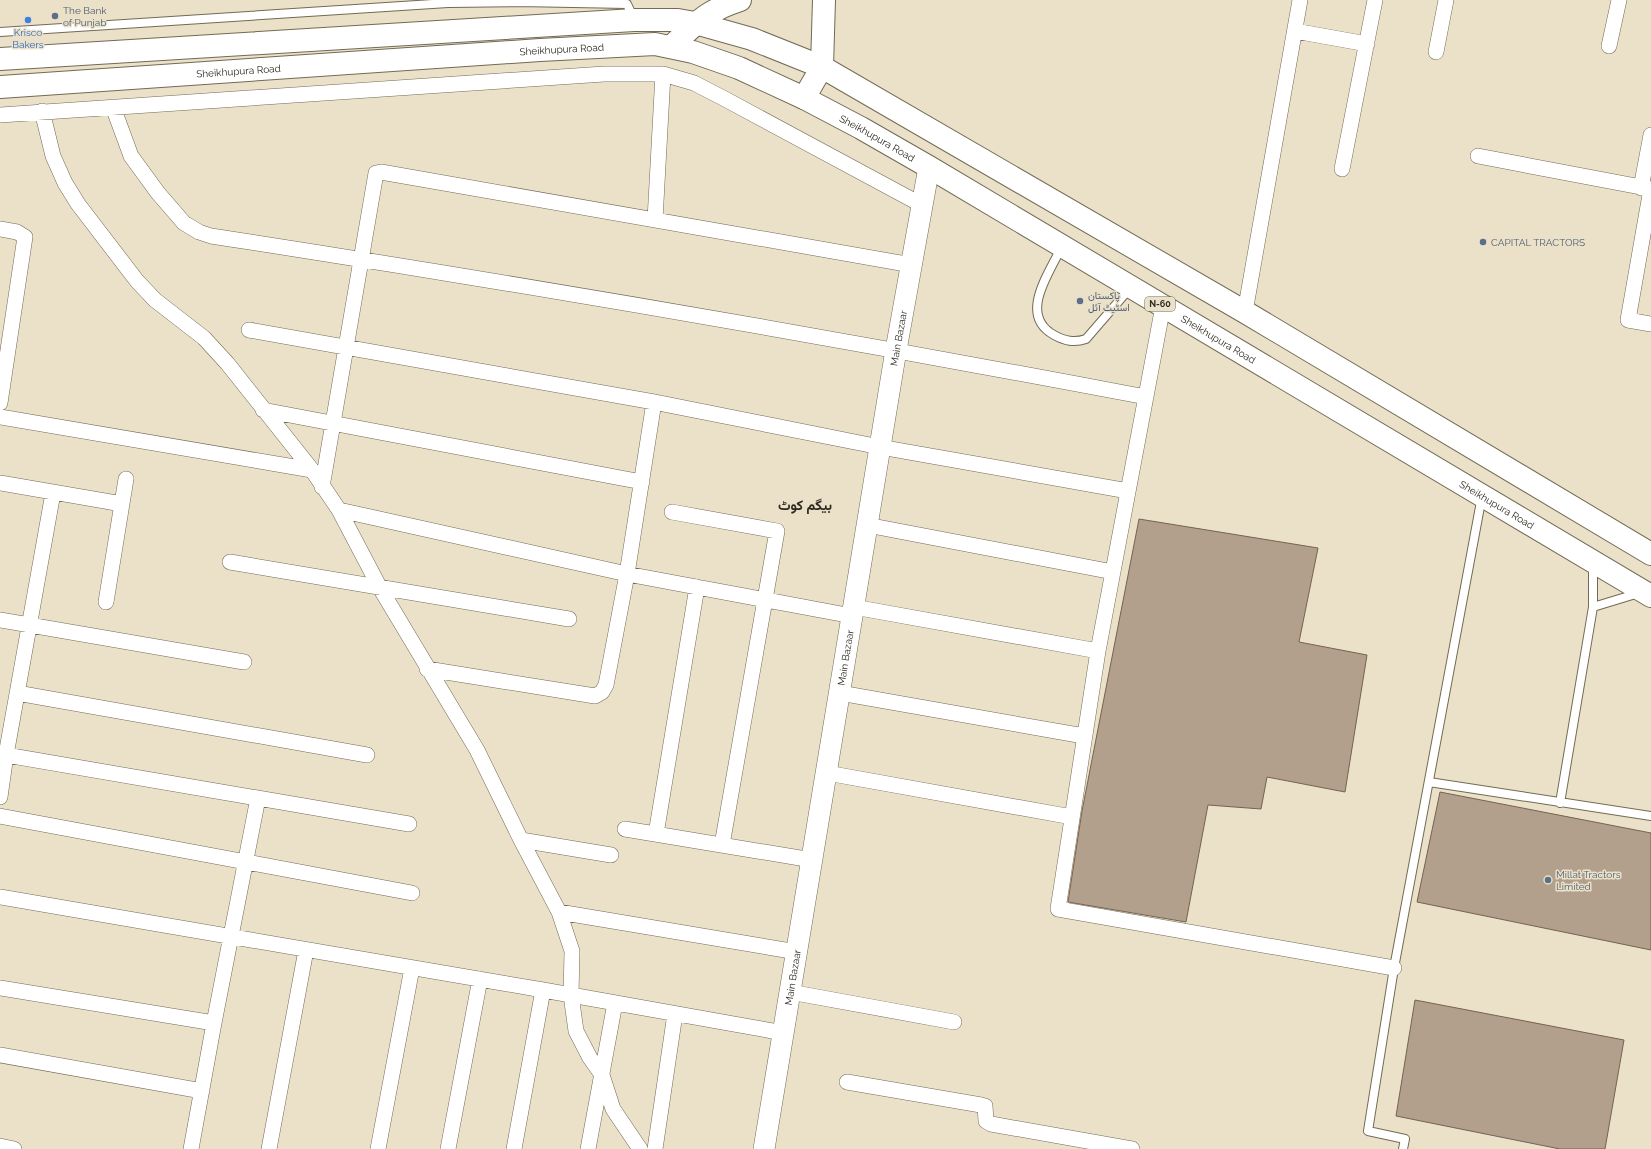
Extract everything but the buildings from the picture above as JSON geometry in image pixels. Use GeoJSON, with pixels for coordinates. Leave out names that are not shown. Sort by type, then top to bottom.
{"type":"FeatureCollection","features":[{"type":"Feature","properties":{"kind":"main road"},"geometry":{"type":"LineString","coordinates":[[804,98],[822,67],[824,0]]}},
{"type":"Feature","properties":{"kind":"main road"},"geometry":{"type":"LineString","coordinates":[[663,45],[687,21],[721,2]]}},
{"type":"Feature","properties":{"kind":"main road"},"geometry":{"type":"LineString","coordinates":[[0,59],[634,20],[687,21],[752,39],[822,67],[1245,312],[1651,554]]}},
{"type":"Feature","properties":{"kind":"main road","name":"Sheikhupura Road"},"geometry":{"type":"LineString","coordinates":[[0,87],[540,50],[663,45],[715,59],[739,68],[804,98],[861,128],[1648,594]]}},
{"type":"Feature","properties":{"kind":"street"},"geometry":{"type":"LineString","coordinates":[[1245,312],[1300,0]]}},
{"type":"Feature","properties":{"kind":"street"},"geometry":{"type":"LineString","coordinates":[[1342,169],[1375,0]]}},
{"type":"Feature","properties":{"kind":"street"},"geometry":{"type":"LineString","coordinates":[[1436,52],[1446,0]]}},
{"type":"Feature","properties":{"kind":"street"},"geometry":{"type":"LineString","coordinates":[[1609,46],[1619,0]]}},
{"type":"Feature","properties":{"kind":"street"},"geometry":{"type":"LineString","coordinates":[[1295,31],[1367,44]]}},
{"type":"Feature","properties":{"kind":"street"},"geometry":{"type":"LineString","coordinates":[[0,115],[604,74],[663,74],[694,83],[712,92],[922,205]]}},
{"type":"Feature","properties":{"kind":"street"},"geometry":{"type":"LineString","coordinates":[[655,220],[663,74]]}},
{"type":"Feature","properties":{"kind":"street"},"geometry":{"type":"LineString","coordinates":[[113,107],[131,156],[158,193],[184,223],[199,232],[211,236],[361,259],[896,350],[1146,397]]}},
{"type":"Feature","properties":{"kind":"street"},"geometry":{"type":"LineString","coordinates":[[42,111],[53,156],[65,182],[78,204],[137,281],[155,300],[204,338],[227,363],[312,470],[322,487],[339,510],[380,588],[427,670],[477,750],[521,840],[559,912],[572,951],[571,995],[576,1031],[590,1058],[602,1075],[613,1109],[640,1149]]}},
{"type":"Feature","properties":{"kind":"street"},"geometry":{"type":"LineString","coordinates":[[1651,135],[1648,189],[1628,320],[1651,324]]}},
{"type":"Feature","properties":{"kind":"street"},"geometry":{"type":"LineString","coordinates":[[1478,156],[1648,189]]}},
{"type":"Feature","properties":{"kind":"street","name":"Main Bazaar"},"geometry":{"type":"LineString","coordinates":[[764,1149],[896,350],[929,167]]}},
{"type":"Feature","properties":{"kind":"street"},"geometry":{"type":"LineString","coordinates":[[322,487],[347,347],[373,180],[376,173],[381,172],[912,265]]}},
{"type":"Feature","properties":{"kind":"street"},"geometry":{"type":"LineString","coordinates":[[0,229],[17,232],[25,237],[0,403]]}},
{"type":"Feature","properties":{"kind":"street"},"geometry":{"type":"LineString","coordinates":[[1163,306],[1098,651],[1058,909],[1394,968]]}},
{"type":"Feature","properties":{"kind":"street"},"geometry":{"type":"LineString","coordinates":[[249,330],[654,402],[880,447],[1128,491]]}},
{"type":"Feature","properties":{"kind":"street"},"geometry":{"type":"LineString","coordinates":[[427,670],[595,696],[602,692],[606,685],[627,574],[654,402]]}},
{"type":"Feature","properties":{"kind":"street"},"geometry":{"type":"LineString","coordinates":[[263,410],[642,482]]}},
{"type":"Feature","properties":{"kind":"street"},"geometry":{"type":"LineString","coordinates":[[0,417],[312,470]]}},
{"type":"Feature","properties":{"kind":"street"},"geometry":{"type":"LineString","coordinates":[[106,602],[126,480]]}},
{"type":"Feature","properties":{"kind":"street"},"geometry":{"type":"LineString","coordinates":[[0,483],[122,504]]}},
{"type":"Feature","properties":{"kind":"street"},"geometry":{"type":"LineString","coordinates":[[0,797],[3,754],[18,693],[53,493]]}},
{"type":"Feature","properties":{"kind":"street"},"geometry":{"type":"LineString","coordinates":[[339,510],[627,574],[765,599],[1098,651]]}},
{"type":"Feature","properties":{"kind":"street"},"geometry":{"type":"LineString","coordinates":[[672,512],[777,531],[722,845]]}},
{"type":"Feature","properties":{"kind":"street"},"geometry":{"type":"LineString","coordinates":[[867,525],[1113,572]]}},
{"type":"Feature","properties":{"kind":"street"},"geometry":{"type":"LineString","coordinates":[[230,562],[569,619]]}},
{"type":"Feature","properties":{"kind":"street"},"geometry":{"type":"LineString","coordinates":[[656,834],[697,587]]}},
{"type":"Feature","properties":{"kind":"street"},"geometry":{"type":"LineString","coordinates":[[0,620],[244,662]]}},
{"type":"Feature","properties":{"kind":"street"},"geometry":{"type":"LineString","coordinates":[[18,693],[367,756]]}},
{"type":"Feature","properties":{"kind":"street"},"geometry":{"type":"LineString","coordinates":[[840,693],[1084,736]]}},
{"type":"Feature","properties":{"kind":"street"},"geometry":{"type":"LineString","coordinates":[[3,754],[409,824]]}},
{"type":"Feature","properties":{"kind":"street"},"geometry":{"type":"LineString","coordinates":[[827,772],[1072,816]]}},
{"type":"Feature","properties":{"kind":"street"},"geometry":{"type":"LineString","coordinates":[[191,1149],[258,798]]}},
{"type":"Feature","properties":{"kind":"street"},"geometry":{"type":"LineString","coordinates":[[0,816],[412,893]]}},
{"type":"Feature","properties":{"kind":"street"},"geometry":{"type":"LineString","coordinates":[[625,828],[812,860]]}},
{"type":"Feature","properties":{"kind":"street"},"geometry":{"type":"LineString","coordinates":[[521,840],[611,855]]}},
{"type":"Feature","properties":{"kind":"street"},"geometry":{"type":"LineString","coordinates":[[0,898],[480,979],[784,1033]]}},
{"type":"Feature","properties":{"kind":"street"},"geometry":{"type":"LineString","coordinates":[[559,912],[797,952]]}},
{"type":"Feature","properties":{"kind":"street"},"geometry":{"type":"LineString","coordinates":[[269,1149],[306,950]]}},
{"type":"Feature","properties":{"kind":"street"},"geometry":{"type":"LineString","coordinates":[[378,1149],[412,968]]}},
{"type":"Feature","properties":{"kind":"street"},"geometry":{"type":"LineString","coordinates":[[448,1149],[480,979]]}},
{"type":"Feature","properties":{"kind":"street"},"geometry":{"type":"LineString","coordinates":[[0,988],[214,1023]]}},
{"type":"Feature","properties":{"kind":"street"},"geometry":{"type":"LineString","coordinates":[[514,1149],[543,990]]}},
{"type":"Feature","properties":{"kind":"street"},"geometry":{"type":"LineString","coordinates":[[790,992],[954,1022]]}},
{"type":"Feature","properties":{"kind":"street"},"geometry":{"type":"LineString","coordinates":[[588,1149],[615,1003]]}},
{"type":"Feature","properties":{"kind":"street"},"geometry":{"type":"LineString","coordinates":[[655,1149],[675,1014]]}},
{"type":"Feature","properties":{"kind":"street"},"geometry":{"type":"LineString","coordinates":[[0,1055],[202,1091]]}},
{"type":"Feature","properties":{"kind":"street"},"geometry":{"type":"LineString","coordinates":[[847,1082],[981,1105],[985,1106],[986,1121],[991,1124],[1099,1146],[1132,1149]]}},
{"type":"Feature","properties":{"kind":"street"},"geometry":{"type":"LineString","coordinates":[[0,1146],[14,1149]]}},
{"type":"Feature","properties":{"kind":"lane"},"geometry":{"type":"LineString","coordinates":[[0,32],[448,3],[519,1],[627,4],[634,20]]}},
{"type":"Feature","properties":{"kind":"lane"},"geometry":{"type":"LineString","coordinates":[[1062,246],[1036,302],[1037,315],[1040,325],[1051,334],[1063,340],[1078,342],[1086,339],[1131,287]]}},
{"type":"Feature","properties":{"kind":"lane"},"geometry":{"type":"LineString","coordinates":[[1403,1149],[1405,1139],[1368,1131],[1394,968],[1482,496]]}},
{"type":"Feature","properties":{"kind":"lane"},"geometry":{"type":"LineString","coordinates":[[1560,803],[1594,606],[1592,561]]}},
{"type":"Feature","properties":{"kind":"lane"},"geometry":{"type":"LineString","coordinates":[[1594,606],[1648,594]]}},
{"type":"Feature","properties":{"kind":"lane"},"geometry":{"type":"LineString","coordinates":[[1429,782],[1651,816]]}},
{"type":"Feature","properties":{"kind":"place","name":"The Bank of Punjab"},"geometry":{"type":"Point","coordinates":[55,16]}},
{"type":"Feature","properties":{"kind":"place","name":"Krisco Bakers"},"geometry":{"type":"Point","coordinates":[28,20]}},
{"type":"Feature","properties":{"kind":"place","name":"CAPITAL TRACTORS"},"geometry":{"type":"Point","coordinates":[1483,242]}},
{"type":"Feature","properties":{"kind":"place","name":"پاکستان اسٹیٹ آئل"},"geometry":{"type":"Point","coordinates":[1080,301]}},
{"type":"Feature","properties":{"kind":"place","name":"Millat Tractors Limited"},"geometry":{"type":"Point","coordinates":[1548,880]}},
{"type":"Feature","properties":{"kind":"district","name":"بیگم کوٹ"},"geometry":{"type":"Point","coordinates":[805,505]}}]}
